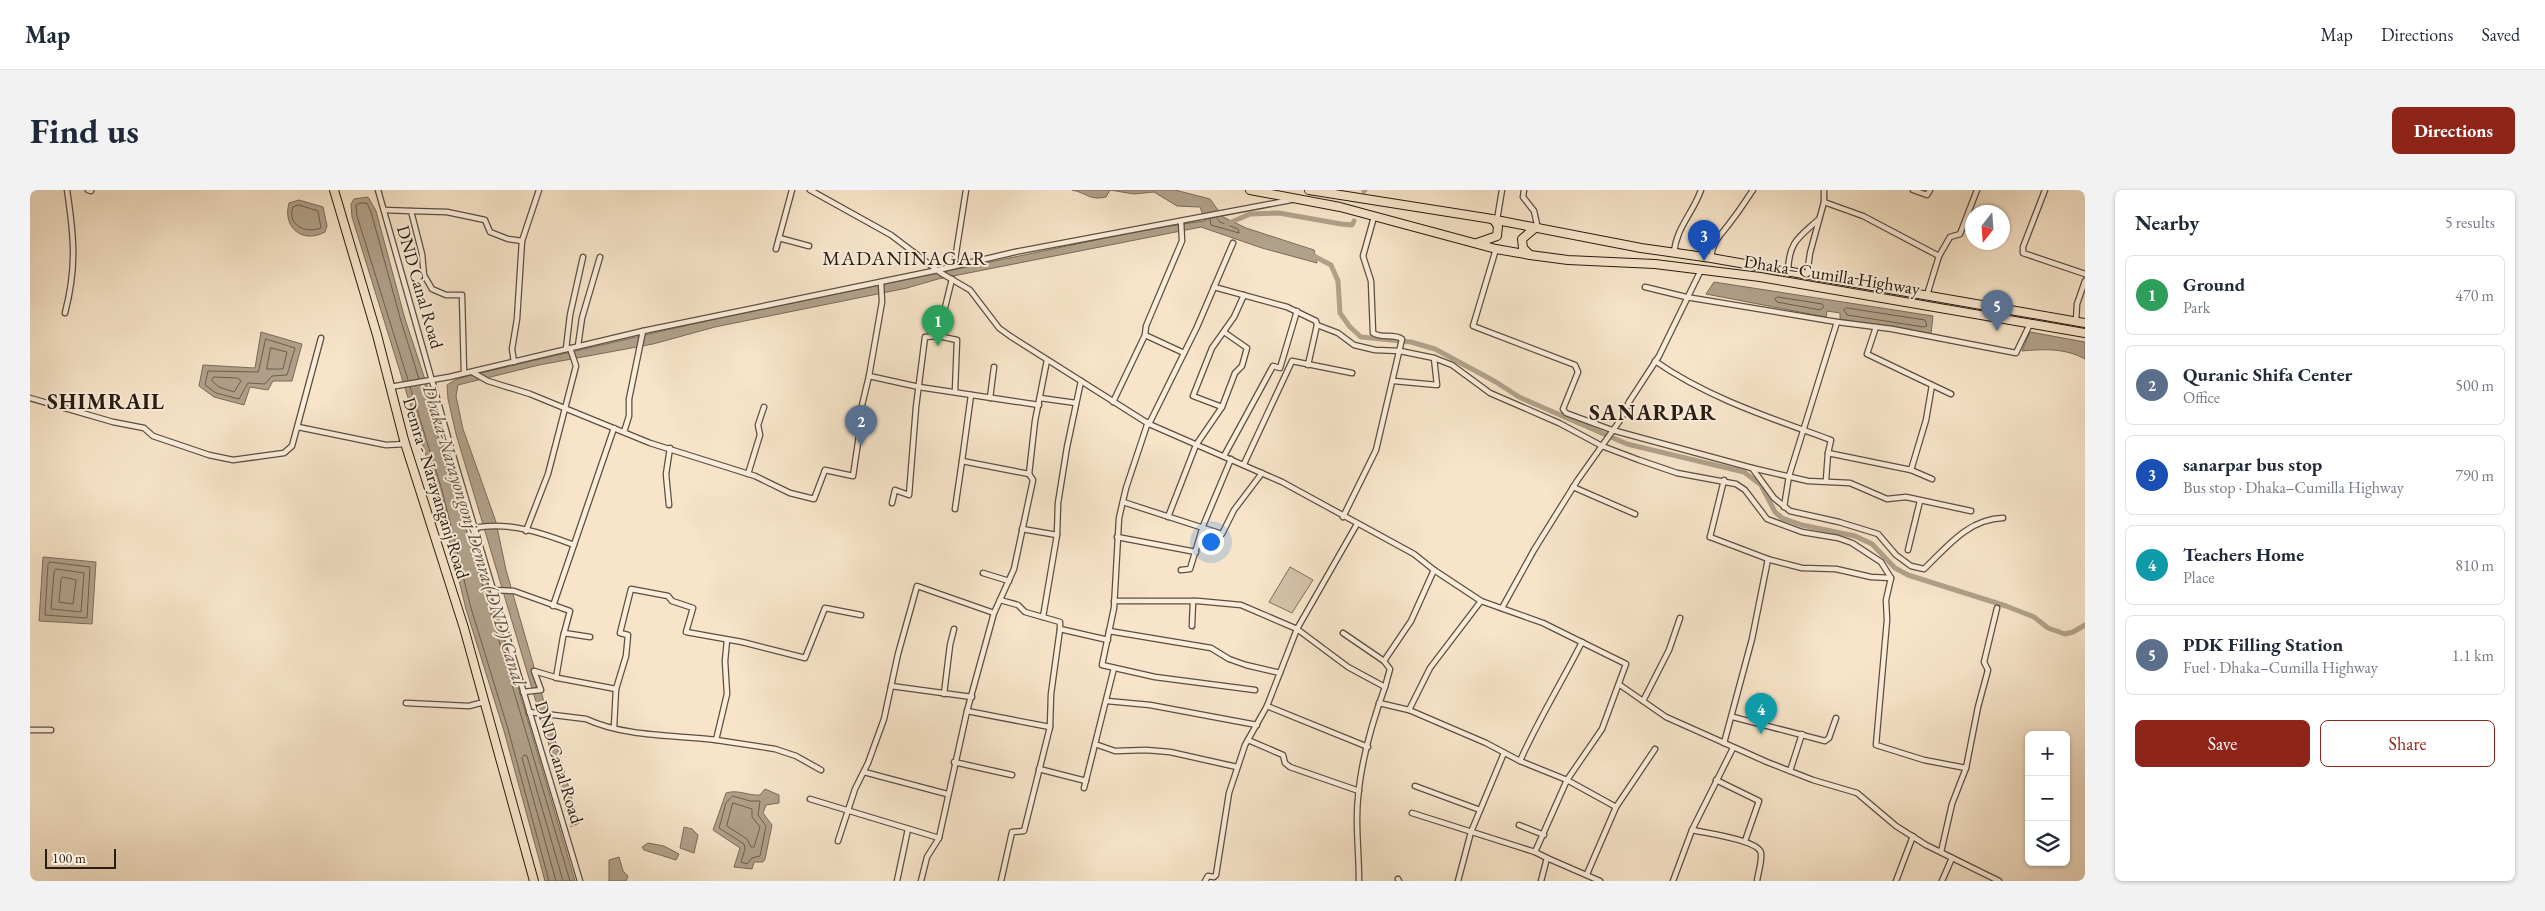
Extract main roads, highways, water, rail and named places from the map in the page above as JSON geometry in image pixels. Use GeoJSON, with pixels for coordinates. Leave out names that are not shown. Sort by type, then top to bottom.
{"type":"FeatureCollection","features":[{"type":"Feature","properties":{"kind":"main road","name":"Demra - Narayanganj Road"},"geometry":{"type":"LineString","coordinates":[[334,190],[405,444],[464,628],[534,881]]}},
{"type":"Feature","properties":{"kind":"main road","name":"Dhaka–Cumilla Highway"},"geometry":{"type":"LineString","coordinates":[[1250,190],[1298,199],[1496,249],[1530,255],[1760,277],[2085,333]]}},
{"type":"Feature","properties":{"kind":"main road","name":"Dhaka–Cumilla Highway"},"geometry":{"type":"LineString","coordinates":[[1309,190],[1495,220],[1536,229],[2085,323]]}},
{"type":"Feature","properties":{"kind":"main road"},"geometry":{"type":"LineString","coordinates":[[1475,243],[1497,236],[1498,226],[1495,220]]}},
{"type":"Feature","properties":{"kind":"main road"},"geometry":{"type":"LineString","coordinates":[[1530,255],[1521,243],[1523,236],[1536,229]]}},
{"type":"Feature","properties":{"kind":"water"},"geometry":{"type":"Polygon","coordinates":[[[1072,190],[1110,190],[1106,197],[1096,198],[1072,190]]]}},
{"type":"Feature","properties":{"kind":"water"},"geometry":{"type":"Polygon","coordinates":[[[1110,190],[1175,190],[1210,199],[1223,217],[1246,228],[1314,250],[1317,263],[1262,248],[1201,227],[938,279],[907,288],[715,327],[653,344],[539,365],[458,385],[456,396],[463,429],[496,522],[506,570],[579,823],[571,827],[554,762],[456,434],[448,399],[447,385],[455,380],[471,375],[706,321],[1154,228],[1205,221],[1200,207],[1177,206],[1154,192],[1134,194],[1110,190]]]}},
{"type":"Feature","properties":{"kind":"water"},"geometry":{"type":"Polygon","coordinates":[[[368,197],[376,211],[405,319],[446,443],[575,881],[545,881],[504,731],[466,609],[437,491],[352,217],[351,204],[354,199],[368,197]]]}},
{"type":"Feature","properties":{"kind":"water"},"geometry":{"type":"Polygon","coordinates":[[[299,200],[323,207],[327,226],[325,232],[309,236],[302,235],[296,231],[289,220],[288,212],[289,203],[299,200]]]}},
{"type":"Feature","properties":{"kind":"water"},"geometry":{"type":"Polygon","coordinates":[[[1714,282],[1933,316],[1931,334],[1840,319],[1840,313],[1827,311],[1826,317],[1706,294],[1714,282]]]}},
{"type":"Feature","properties":{"kind":"water"},"geometry":{"type":"Polygon","coordinates":[[[261,332],[302,344],[292,381],[273,381],[268,390],[250,387],[244,405],[214,397],[199,386],[203,365],[255,368],[261,332]]]}},
{"type":"Feature","properties":{"kind":"water"},"geometry":{"type":"Polygon","coordinates":[[[2030,332],[2085,342],[2085,359],[2062,351],[2022,351],[2030,332]]]}},
{"type":"Feature","properties":{"kind":"water"},"geometry":{"type":"Polygon","coordinates":[[[43,557],[96,562],[92,624],[39,621],[43,557]]]}},
{"type":"Feature","properties":{"kind":"water"},"geometry":{"type":"Polygon","coordinates":[[[765,789],[779,795],[779,803],[766,805],[763,813],[772,825],[765,859],[763,862],[754,862],[752,869],[734,867],[740,848],[713,830],[726,793],[735,792],[760,795],[765,789]]]}},
{"type":"Feature","properties":{"kind":"water"},"geometry":{"type":"Polygon","coordinates":[[[684,827],[692,829],[698,835],[694,853],[680,848],[684,827]]]}},
{"type":"Feature","properties":{"kind":"water"},"geometry":{"type":"Polygon","coordinates":[[[648,843],[664,846],[679,854],[676,860],[644,850],[642,847],[648,843]]]}},
{"type":"Feature","properties":{"kind":"water"},"geometry":{"type":"Polygon","coordinates":[[[619,857],[623,871],[628,876],[626,881],[609,881],[609,860],[619,857]]]}},
{"type":"Feature","properties":{"kind":"waterway"},"geometry":{"type":"LineString","coordinates":[[1227,224],[1250,214],[1279,213],[1341,224],[1352,225],[1354,221]]}},
{"type":"Feature","properties":{"kind":"waterway"},"geometry":{"type":"LineString","coordinates":[[1310,254],[1331,265],[1338,281],[1340,313],[1350,327],[1361,337],[1411,342],[1435,349],[1496,382],[1519,397],[1627,444],[1744,472],[1761,485],[1775,512],[1782,518],[1802,525],[1855,536],[1872,544],[1895,568],[1908,575],[2006,606],[2034,617],[2048,628],[2065,634],[2085,625]]}},
{"type":"Feature","properties":{"kind":"place","name":"sanarpar bus stop"},"geometry":{"type":"Point","coordinates":[1704,261]}},
{"type":"Feature","properties":{"kind":"place","name":"PDK Filling Station"},"geometry":{"type":"Point","coordinates":[1997,331]}},
{"type":"Feature","properties":{"kind":"place","name":"Ground"},"geometry":{"type":"Point","coordinates":[938,346]}},
{"type":"Feature","properties":{"kind":"place","name":"Quranic Shifa Center"},"geometry":{"type":"Point","coordinates":[861,446]}},
{"type":"Feature","properties":{"kind":"place","name":"Teachers Home"},"geometry":{"type":"Point","coordinates":[1761,734]}},
{"type":"Feature","properties":{"kind":"district","name":"MADANINAGAR"},"geometry":{"type":"Point","coordinates":[905,258]}},
{"type":"Feature","properties":{"kind":"district","name":"SHIMRAIL"},"geometry":{"type":"Point","coordinates":[106,401]}},
{"type":"Feature","properties":{"kind":"district","name":"SANARPAR"},"geometry":{"type":"Point","coordinates":[1653,412]}},
{"type":"Feature","properties":{"kind":"water label","name":"Dhaka-Narayongonj-Demra (DND) Canal"},"geometry":{"type":"Point","coordinates":[475,535]}}]}
